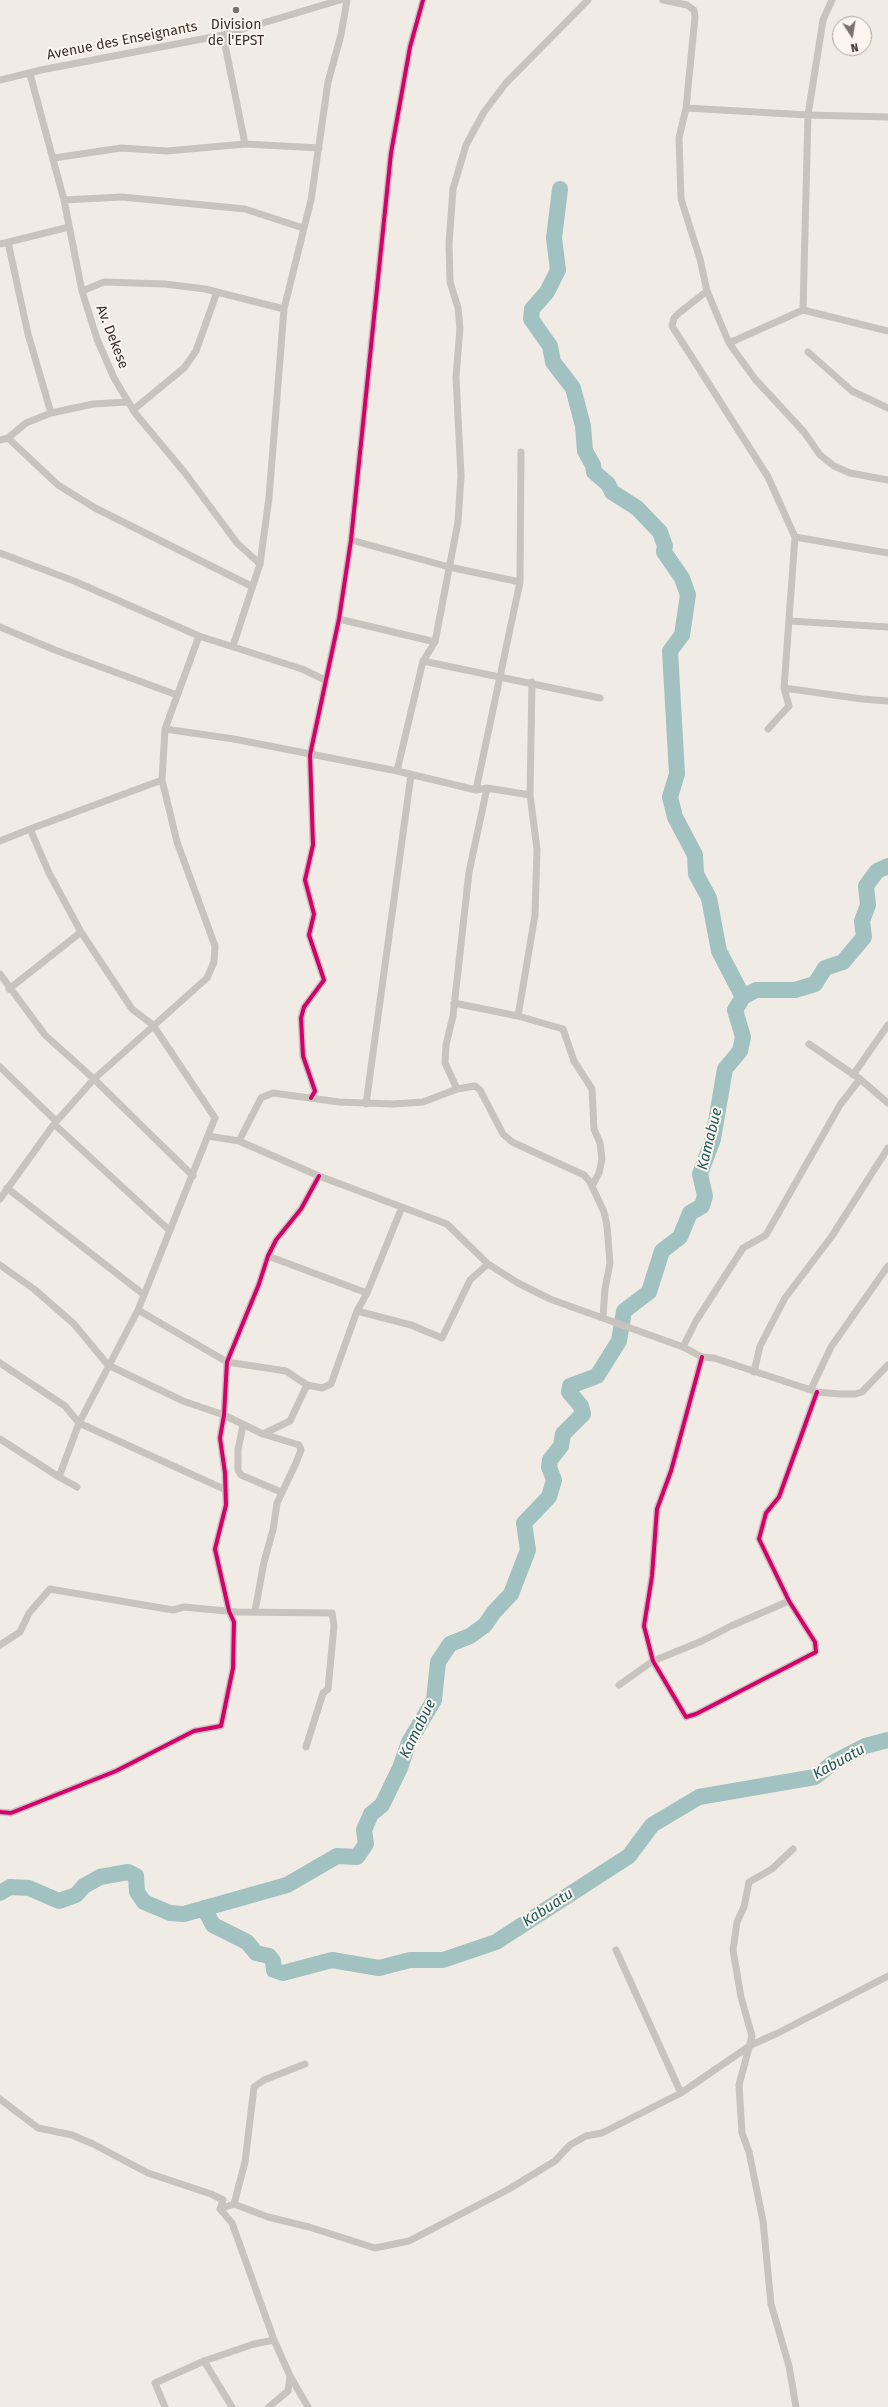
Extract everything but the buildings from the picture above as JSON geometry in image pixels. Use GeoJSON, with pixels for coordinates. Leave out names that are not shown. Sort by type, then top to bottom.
{"type":"FeatureCollection","features":[{"type":"Feature","properties":{"kind":"street","name":"Avenue des Enseignants"},"geometry":{"type":"LineString","coordinates":[[0,80],[30,74],[41,70],[223,35],[340,0]]}},
{"type":"Feature","properties":{"kind":"street"},"geometry":{"type":"LineString","coordinates":[[233,646],[251,586],[260,564],[269,498],[284,309],[294,275],[303,228],[311,200],[328,82],[341,35],[347,0]]}},
{"type":"Feature","properties":{"kind":"street"},"geometry":{"type":"LineString","coordinates":[[311,1098],[315,1091],[303,1056],[301,1018],[304,1007],[324,980],[310,935],[314,914],[305,880],[313,845],[310,755],[339,619],[351,540],[391,153],[410,47],[423,0]]}},
{"type":"Feature","properties":{"kind":"street"},"geometry":{"type":"LineString","coordinates":[[396,771],[423,661],[434,642],[458,522],[461,476],[456,377],[460,328],[458,308],[450,282],[449,244],[453,189],[466,145],[484,112],[506,84],[588,0]]}},
{"type":"Feature","properties":{"kind":"street"},"geometry":{"type":"LineString","coordinates":[[663,0],[687,5],[694,10],[695,17],[686,108],[679,138],[681,199],[700,259],[707,291],[729,343],[755,380],[804,432],[820,455],[834,466],[850,473],[888,480]]}},
{"type":"Feature","properties":{"kind":"street"},"geometry":{"type":"LineString","coordinates":[[803,310],[808,115],[823,20],[832,0]]}},
{"type":"Feature","properties":{"kind":"street"},"geometry":{"type":"LineString","coordinates":[[223,35],[245,144]]}},
{"type":"Feature","properties":{"kind":"street","name":"Av. Dekese"},"geometry":{"type":"LineString","coordinates":[[30,74],[54,158],[82,291],[97,339],[127,402],[185,473],[237,543],[260,564]]}},
{"type":"Feature","properties":{"kind":"street"},"geometry":{"type":"LineString","coordinates":[[686,108],[808,115],[888,117]]}},
{"type":"Feature","properties":{"kind":"street"},"geometry":{"type":"LineString","coordinates":[[54,158],[121,148],[167,151],[245,144],[319,148]]}},
{"type":"Feature","properties":{"kind":"street"},"geometry":{"type":"LineString","coordinates":[[64,200],[122,197],[245,209],[303,228]]}},
{"type":"Feature","properties":{"kind":"street"},"geometry":{"type":"LineString","coordinates":[[0,244],[69,227]]}},
{"type":"Feature","properties":{"kind":"street"},"geometry":{"type":"LineString","coordinates":[[8,242],[28,334],[51,413]]}},
{"type":"Feature","properties":{"kind":"street"},"geometry":{"type":"LineString","coordinates":[[82,291],[104,282],[127,281],[165,284],[217,292],[284,309]]}},
{"type":"Feature","properties":{"kind":"street"},"geometry":{"type":"LineString","coordinates":[[707,291],[679,313],[674,318],[672,326],[768,477],[795,537],[784,688],[789,706],[768,729]]}},
{"type":"Feature","properties":{"kind":"street"},"geometry":{"type":"LineString","coordinates":[[133,410],[184,368],[196,351],[217,292]]}},
{"type":"Feature","properties":{"kind":"street"},"geometry":{"type":"LineString","coordinates":[[729,343],[803,310],[888,331]]}},
{"type":"Feature","properties":{"kind":"street"},"geometry":{"type":"LineString","coordinates":[[808,352],[852,392],[888,408]]}},
{"type":"Feature","properties":{"kind":"street"},"geometry":{"type":"LineString","coordinates":[[0,440],[8,438],[26,422],[51,413],[93,404],[127,402]]}},
{"type":"Feature","properties":{"kind":"street"},"geometry":{"type":"LineString","coordinates":[[8,438],[58,485],[95,508],[251,586]]}},
{"type":"Feature","properties":{"kind":"street"},"geometry":{"type":"LineString","coordinates":[[476,790],[520,582],[521,452]]}},
{"type":"Feature","properties":{"kind":"street"},"geometry":{"type":"LineString","coordinates":[[795,537],[888,552]]}},
{"type":"Feature","properties":{"kind":"street"},"geometry":{"type":"LineString","coordinates":[[351,540],[449,567],[520,582]]}},
{"type":"Feature","properties":{"kind":"street"},"geometry":{"type":"LineString","coordinates":[[0,553],[74,581],[199,636],[302,669],[326,680]]}},
{"type":"Feature","properties":{"kind":"street"},"geometry":{"type":"LineString","coordinates":[[339,619],[434,642]]}},
{"type":"Feature","properties":{"kind":"street"},"geometry":{"type":"LineString","coordinates":[[790,621],[888,627]]}},
{"type":"Feature","properties":{"kind":"street"},"geometry":{"type":"LineString","coordinates":[[0,627],[55,650],[178,695]]}},
{"type":"Feature","properties":{"kind":"street"},"geometry":{"type":"LineString","coordinates":[[0,1200],[55,1122],[94,1078],[207,978],[214,962],[215,946],[177,842],[162,780],[165,729],[199,636]]}},
{"type":"Feature","properties":{"kind":"street"},"geometry":{"type":"LineString","coordinates":[[423,661],[532,682],[600,698]]}},
{"type":"Feature","properties":{"kind":"street"},"geometry":{"type":"LineString","coordinates":[[518,1016],[535,915],[537,849],[530,795],[532,682]]}},
{"type":"Feature","properties":{"kind":"street"},"geometry":{"type":"LineString","coordinates":[[784,688],[862,699],[888,701]]}},
{"type":"Feature","properties":{"kind":"street"},"geometry":{"type":"LineString","coordinates":[[165,729],[234,739],[396,771],[476,790],[486,788],[530,795]]}},
{"type":"Feature","properties":{"kind":"street"},"geometry":{"type":"LineString","coordinates":[[366,1104],[411,775]]}},
{"type":"Feature","properties":{"kind":"street"},"geometry":{"type":"LineString","coordinates":[[0,841],[162,780]]}},
{"type":"Feature","properties":{"kind":"street"},"geometry":{"type":"LineString","coordinates":[[457,1089],[445,1063],[446,1045],[454,1003],[469,872],[486,788]]}},
{"type":"Feature","properties":{"kind":"street"},"geometry":{"type":"LineString","coordinates":[[30,829],[49,873],[81,932],[132,1009],[153,1025],[215,1116],[193,1176],[169,1230],[138,1310],[79,1423],[59,1477]]}},
{"type":"Feature","properties":{"kind":"street"},"geometry":{"type":"LineString","coordinates":[[9,989],[81,932]]}},
{"type":"Feature","properties":{"kind":"street"},"geometry":{"type":"LineString","coordinates":[[0,974],[9,989],[45,1035],[94,1078],[193,1176]]}},
{"type":"Feature","properties":{"kind":"street"},"geometry":{"type":"LineString","coordinates":[[454,1003],[518,1016],[563,1029],[574,1061],[592,1089],[594,1129],[600,1143],[602,1159],[600,1173],[592,1186]]}},
{"type":"Feature","properties":{"kind":"street"},"geometry":{"type":"LineString","coordinates":[[853,1075],[888,1025]]}},
{"type":"Feature","properties":{"kind":"street"},"geometry":{"type":"LineString","coordinates":[[809,1044],[860,1079],[888,1103]]}},
{"type":"Feature","properties":{"kind":"street"},"geometry":{"type":"LineString","coordinates":[[0,1067],[55,1122],[169,1230]]}},
{"type":"Feature","properties":{"kind":"street"},"geometry":{"type":"LineString","coordinates":[[683,1348],[686,1339],[707,1303],[744,1248],[766,1235],[840,1105],[860,1079]]}},
{"type":"Feature","properties":{"kind":"street"},"geometry":{"type":"LineString","coordinates":[[239,1141],[262,1098],[267,1095],[281,1093],[366,1104],[423,1102],[457,1089],[474,1086],[484,1095],[503,1134],[512,1142],[584,1175],[592,1186],[607,1226],[610,1263],[605,1289],[603,1317]]}},
{"type":"Feature","properties":{"kind":"street"},"geometry":{"type":"LineString","coordinates":[[208,1136],[239,1141],[319,1176],[447,1224],[488,1264],[518,1283],[550,1298],[683,1348],[702,1357],[714,1358],[814,1391],[855,1394],[862,1392],[888,1365]]}},
{"type":"Feature","properties":{"kind":"street"},"geometry":{"type":"LineString","coordinates":[[754,1372],[760,1346],[785,1298],[832,1236],[888,1148]]}},
{"type":"Feature","properties":{"kind":"street"},"geometry":{"type":"LineString","coordinates":[[0,1812],[11,1813],[116,1771],[194,1731],[221,1726],[233,1668],[234,1622],[229,1611],[216,1549],[226,1505],[226,1490],[220,1438],[224,1415],[227,1362],[259,1284],[268,1256],[276,1240],[301,1209],[319,1176]]}},
{"type":"Feature","properties":{"kind":"street"},"geometry":{"type":"LineString","coordinates":[[7,1188],[143,1294]]}},
{"type":"Feature","properties":{"kind":"street"},"geometry":{"type":"LineString","coordinates":[[138,1310],[227,1362],[286,1372],[307,1385],[322,1388],[331,1384],[357,1311],[368,1292],[402,1206]]}},
{"type":"Feature","properties":{"kind":"street"},"geometry":{"type":"LineString","coordinates":[[268,1256],[368,1292]]}},
{"type":"Feature","properties":{"kind":"street"},"geometry":{"type":"LineString","coordinates":[[357,1311],[411,1325],[442,1338],[470,1280],[488,1264]]}},
{"type":"Feature","properties":{"kind":"street"},"geometry":{"type":"LineString","coordinates":[[0,1265],[34,1289],[74,1324],[108,1365],[183,1401],[224,1415],[263,1434],[300,1447],[296,1463],[281,1492],[264,1562],[255,1611]]}},
{"type":"Feature","properties":{"kind":"street"},"geometry":{"type":"LineString","coordinates":[[702,1357],[671,1471],[657,1509],[652,1576],[644,1626],[652,1661],[686,1716],[691,1716],[816,1652],[815,1642],[788,1601],[759,1538],[766,1513],[779,1497],[814,1391],[831,1347],[888,1266]]}},
{"type":"Feature","properties":{"kind":"street"},"geometry":{"type":"LineString","coordinates":[[0,1363],[65,1406],[79,1423],[226,1490]]}},
{"type":"Feature","properties":{"kind":"street"},"geometry":{"type":"LineString","coordinates":[[263,1434],[290,1421],[307,1385]]}},
{"type":"Feature","properties":{"kind":"street"},"geometry":{"type":"LineString","coordinates":[[243,1425],[238,1450],[238,1470],[240,1475],[281,1492]]}},
{"type":"Feature","properties":{"kind":"street"},"geometry":{"type":"LineString","coordinates":[[0,1439],[77,1487]]}},
{"type":"Feature","properties":{"kind":"street"},"geometry":{"type":"LineString","coordinates":[[0,1645],[20,1632],[29,1613],[50,1589],[122,1602],[132,1601],[173,1610],[184,1607],[229,1611],[332,1614],[334,1626],[328,1689],[322,1693],[306,1747]]}},
{"type":"Feature","properties":{"kind":"street"},"geometry":{"type":"LineString","coordinates":[[620,1685],[652,1661],[702,1642],[731,1626],[788,1601]]}},
{"type":"Feature","properties":{"kind":"street"},"geometry":{"type":"LineString","coordinates":[[793,1849],[772,1869],[750,1882],[733,1939],[741,1997],[752,2036],[751,2045],[740,2081],[742,2133],[749,2152],[763,2221],[771,2304],[789,2366],[796,2407]]}},
{"type":"Feature","properties":{"kind":"street"},"geometry":{"type":"LineString","coordinates":[[616,1950],[682,2093]]}},
{"type":"Feature","properties":{"kind":"street"},"geometry":{"type":"LineString","coordinates":[[220,2209],[234,2204],[268,2217],[309,2227],[375,2248],[386,2247],[409,2241],[428,2232],[555,2161],[576,2142],[622,2123],[682,2093],[751,2045],[778,2033],[888,1976]]}},
{"type":"Feature","properties":{"kind":"street"},"geometry":{"type":"LineString","coordinates":[[234,2204],[245,2162],[254,2087],[264,2080],[305,2064]]}},
{"type":"Feature","properties":{"kind":"street"},"geometry":{"type":"LineString","coordinates":[[0,2099],[38,2128],[72,2135],[93,2144],[148,2174],[211,2194],[222,2200],[220,2209]]}},
{"type":"Feature","properties":{"kind":"street"},"geometry":{"type":"LineString","coordinates":[[220,2209],[232,2223],[274,2340],[290,2376],[308,2407]]}},
{"type":"Feature","properties":{"kind":"street"},"geometry":{"type":"LineString","coordinates":[[165,2407],[155,2383],[204,2361],[254,2344],[274,2340]]}},
{"type":"Feature","properties":{"kind":"street"},"geometry":{"type":"LineString","coordinates":[[204,2361],[232,2407]]}},
{"type":"Feature","properties":{"kind":"street"},"geometry":{"type":"LineString","coordinates":[[269,2407],[288,2391],[290,2376]]}},
{"type":"Feature","properties":{"kind":"waterway"},"geometry":{"type":"LineString","coordinates":[[560,189],[554,238],[558,270],[547,292],[532,309],[531,319],[550,346],[553,362],[573,388],[583,426],[585,451],[593,465],[594,472],[608,484],[612,492],[637,508],[660,532],[665,546],[664,552],[682,578],[688,595],[682,635],[670,651],[677,774],[670,797],[675,817],[695,855],[696,874],[709,898],[719,951],[743,997]]}},
{"type":"Feature","properties":{"kind":"waterway","name":"Kamabue"},"geometry":{"type":"LineString","coordinates":[[0,1893],[10,1887],[29,1888],[59,1901],[76,1895],[84,1886],[100,1877],[128,1872],[136,1876],[137,1892],[144,1902],[170,1913],[184,1914],[287,1885],[337,1856],[357,1857],[366,1844],[364,1830],[371,1814],[382,1805],[400,1768],[409,1742],[434,1700],[438,1662],[450,1644],[470,1636],[485,1625],[494,1612],[511,1594],[528,1550],[524,1523],[549,1497],[554,1480],[549,1467],[550,1460],[561,1446],[563,1434],[583,1414],[581,1406],[569,1392],[570,1386],[597,1376],[619,1341],[624,1311],[649,1292],[662,1251],[680,1237],[690,1213],[702,1206],[705,1196],[700,1174],[713,1139],[725,1069],[740,1051],[743,1037],[735,1010],[743,997],[756,990],[795,990],[815,984],[825,968],[843,962],[864,937],[862,921],[868,905],[866,886],[877,871],[888,866]]}},
{"type":"Feature","properties":{"kind":"waterway","name":"Kabuatu"},"geometry":{"type":"LineString","coordinates":[[204,1908],[213,1925],[247,1942],[256,1953],[269,1956],[273,1961],[274,1970],[283,1973],[332,1960],[379,1968],[410,1960],[443,1960],[496,1942],[629,1856],[652,1825],[699,1797],[815,1777],[834,1762],[865,1746],[888,1740]]}},
{"type":"Feature","properties":{"kind":"cycle path"},"geometry":{"type":"LineString","coordinates":[[311,1098],[315,1091],[303,1056],[301,1018],[304,1007],[324,980],[309,935],[314,914],[305,880],[313,845],[310,755],[339,619],[351,540],[391,153],[410,47],[423,0]]}},
{"type":"Feature","properties":{"kind":"cycle path"},"geometry":{"type":"LineString","coordinates":[[0,1812],[11,1813],[116,1771],[194,1731],[221,1726],[233,1668],[234,1622],[229,1611],[215,1549],[226,1505],[225,1473],[220,1438],[224,1415],[227,1362],[259,1284],[268,1256],[276,1240],[301,1209],[319,1176]]}},
{"type":"Feature","properties":{"kind":"cycle path"},"geometry":{"type":"LineString","coordinates":[[702,1357],[671,1471],[657,1509],[652,1576],[644,1626],[653,1661],[686,1717],[696,1714],[816,1652],[815,1642],[789,1601],[759,1539],[766,1513],[779,1497],[817,1392]]}},
{"type":"Feature","properties":{"kind":"place","name":"Division de l'EPST"},"geometry":{"type":"Point","coordinates":[236,10]}}]}
